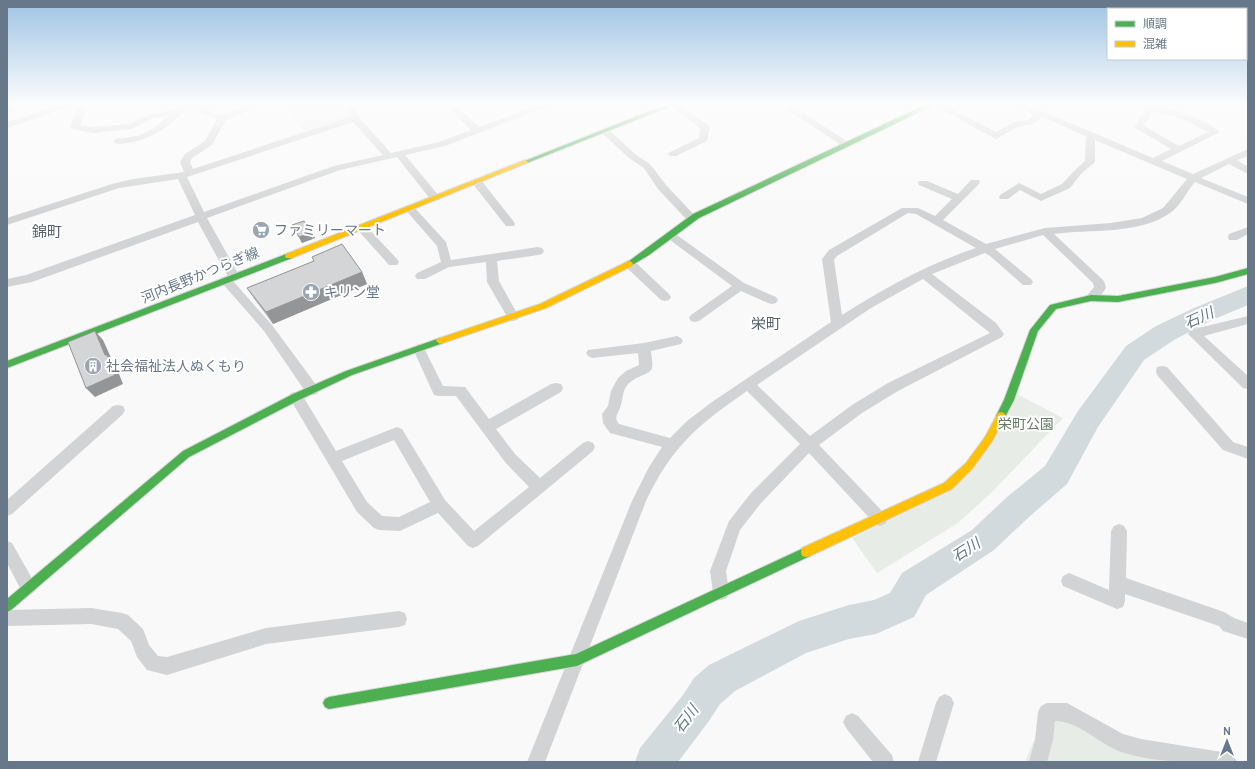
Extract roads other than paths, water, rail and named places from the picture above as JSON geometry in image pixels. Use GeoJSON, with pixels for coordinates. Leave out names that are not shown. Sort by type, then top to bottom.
{"type":"FeatureCollection","features":[{"type":"Feature","properties":{"kind":"street"},"geometry":{"type":"LineString","coordinates":[[118,141],[132,141]]}},
{"type":"Feature","properties":{"kind":"street"},"geometry":{"type":"LineString","coordinates":[[210,141],[188,156],[185,162],[185,174],[201,217],[230,279],[268,328],[312,390]]}},
{"type":"Feature","properties":{"kind":"street"},"geometry":{"type":"LineString","coordinates":[[7,222],[116,186],[185,174],[286,141]]}},
{"type":"Feature","properties":{"kind":"street"},"geometry":{"type":"LineString","coordinates":[[379,141],[435,198]]}},
{"type":"Feature","properties":{"kind":"street"},"geometry":{"type":"LineString","coordinates":[[7,284],[28,279],[337,168],[450,141]]}},
{"type":"Feature","properties":{"kind":"street","name":"河内長野かつらぎ線"},"geometry":{"type":"LineString","coordinates":[[7,365],[580,141]]}},
{"type":"Feature","properties":{"kind":"street"},"geometry":{"type":"LineString","coordinates":[[616,141],[632,156],[648,166],[662,187],[692,219]]}},
{"type":"Feature","properties":{"kind":"street"},"geometry":{"type":"LineString","coordinates":[[673,154],[700,141]]}},
{"type":"Feature","properties":{"kind":"street"},"geometry":{"type":"LineString","coordinates":[[841,141],[846,144]]}},
{"type":"Feature","properties":{"kind":"street"},"geometry":{"type":"LineString","coordinates":[[7,606],[186,454],[296,397],[349,373],[543,306],[630,264],[648,253],[692,219],[853,141]]}},
{"type":"Feature","properties":{"kind":"street"},"geometry":{"type":"LineString","coordinates":[[1004,197],[1019,186],[1041,198],[1066,186],[1078,172],[1090,162],[1090,141]]}},
{"type":"Feature","properties":{"kind":"street"},"geometry":{"type":"LineString","coordinates":[[1106,141],[1248,201]]}},
{"type":"Feature","properties":{"kind":"street"},"geometry":{"type":"LineString","coordinates":[[1164,141],[1178,149]]}},
{"type":"Feature","properties":{"kind":"street"},"geometry":{"type":"LineString","coordinates":[[1154,160],[1196,141]]}},
{"type":"Feature","properties":{"kind":"street"},"geometry":{"type":"LineString","coordinates":[[536,762],[639,501],[651,476],[672,444],[701,418],[748,384],[837,325],[880,298],[924,274],[984,248],[1026,235],[1045,231],[1115,227],[1138,223],[1163,214],[1177,201],[1194,178],[1248,152]]}},
{"type":"Feature","properties":{"kind":"street"},"geometry":{"type":"LineString","coordinates":[[1230,161],[1248,170]]}},
{"type":"Feature","properties":{"kind":"street"},"geometry":{"type":"LineString","coordinates":[[477,182],[510,224]]}},
{"type":"Feature","properties":{"kind":"street"},"geometry":{"type":"LineString","coordinates":[[923,182],[959,198]]}},
{"type":"Feature","properties":{"kind":"street"},"geometry":{"type":"LineString","coordinates":[[936,221],[975,182]]}},
{"type":"Feature","properties":{"kind":"street"},"geometry":{"type":"LineString","coordinates":[[409,208],[442,245],[447,264]]}},
{"type":"Feature","properties":{"kind":"street"},"geometry":{"type":"LineString","coordinates":[[837,325],[828,259],[833,253],[906,210],[918,211],[994,253],[1027,282]]}},
{"type":"Feature","properties":{"kind":"street"},"geometry":{"type":"LineString","coordinates":[[362,227],[393,262]]}},
{"type":"Feature","properties":{"kind":"street"},"geometry":{"type":"LineString","coordinates":[[1233,237],[1248,230]]}},
{"type":"Feature","properties":{"kind":"street"},"geometry":{"type":"LineString","coordinates":[[1045,231],[1098,281],[1100,288],[1090,298]]}},
{"type":"Feature","properties":{"kind":"street"},"geometry":{"type":"LineString","coordinates":[[670,235],[740,286],[772,300]]}},
{"type":"Feature","properties":{"kind":"street"},"geometry":{"type":"LineString","coordinates":[[422,276],[447,264],[538,251]]}},
{"type":"Feature","properties":{"kind":"street"},"geometry":{"type":"LineString","coordinates":[[491,258],[493,282],[513,317]]}},
{"type":"Feature","properties":{"kind":"street"},"geometry":{"type":"LineString","coordinates":[[630,264],[665,297]]}},
{"type":"Feature","properties":{"kind":"street"},"geometry":{"type":"LineString","coordinates":[[329,703],[577,660],[880,519],[948,486],[969,466],[988,440],[1009,400],[1034,330],[1053,307],[1090,298],[1118,299],[1215,280],[1248,271]]}},
{"type":"Feature","properties":{"kind":"street"},"geometry":{"type":"LineString","coordinates":[[721,592],[718,571],[734,526],[756,498],[809,444],[857,409],[893,387],[998,334],[992,326],[924,274]]}},
{"type":"Feature","properties":{"kind":"street"},"geometry":{"type":"LineString","coordinates":[[695,318],[740,286]]}},
{"type":"Feature","properties":{"kind":"street"},"geometry":{"type":"LineString","coordinates":[[1248,320],[1194,334],[1248,384]]}},
{"type":"Feature","properties":{"kind":"street"},"geometry":{"type":"LineString","coordinates":[[592,354],[644,348],[677,341]]}},
{"type":"Feature","properties":{"kind":"street"},"geometry":{"type":"LineString","coordinates":[[644,348],[646,368],[632,373],[622,380],[616,395],[615,408],[609,414],[610,423],[615,429],[672,444]]}},
{"type":"Feature","properties":{"kind":"street"},"geometry":{"type":"LineString","coordinates":[[419,349],[439,391],[460,391],[510,458],[539,487]]}},
{"type":"Feature","properties":{"kind":"street"},"geometry":{"type":"LineString","coordinates":[[1162,371],[1228,446],[1248,453]]}},
{"type":"Feature","properties":{"kind":"street"},"geometry":{"type":"LineString","coordinates":[[748,384],[809,444],[880,519]]}},
{"type":"Feature","properties":{"kind":"street"},"geometry":{"type":"LineString","coordinates":[[487,427],[556,388]]}},
{"type":"Feature","properties":{"kind":"street"},"geometry":{"type":"LineString","coordinates":[[296,397],[362,507],[379,523],[400,524],[440,504]]}},
{"type":"Feature","properties":{"kind":"street"},"geometry":{"type":"LineString","coordinates":[[7,509],[118,410]]}},
{"type":"Feature","properties":{"kind":"street"},"geometry":{"type":"LineString","coordinates":[[333,459],[397,433],[440,504],[473,541],[588,447]]}},
{"type":"Feature","properties":{"kind":"street"},"geometry":{"type":"LineString","coordinates":[[1069,581],[1117,601],[1119,531]]}},
{"type":"Feature","properties":{"kind":"street"},"geometry":{"type":"LineString","coordinates":[[7,548],[28,587]]}},
{"type":"Feature","properties":{"kind":"street"},"geometry":{"type":"LineString","coordinates":[[1117,583],[1224,620],[1229,625],[1248,631]]}},
{"type":"Feature","properties":{"kind":"street"},"geometry":{"type":"LineString","coordinates":[[7,618],[92,616],[122,621],[137,634],[143,651],[152,664],[167,666],[266,636],[399,619]]}},
{"type":"Feature","properties":{"kind":"street"},"geometry":{"type":"LineString","coordinates":[[927,762],[945,703]]}},
{"type":"Feature","properties":{"kind":"street"},"geometry":{"type":"LineString","coordinates":[[1038,762],[1044,740],[1047,712],[1067,712],[1120,742],[1140,748],[1228,762]]}},
{"type":"Feature","properties":{"kind":"street"},"geometry":{"type":"LineString","coordinates":[[852,722],[885,762]]}},
{"type":"Feature","properties":{"kind":"waterway","name":"石川"},"geometry":{"type":"LineString","coordinates":[[654,762],[696,708],[707,691],[722,678],[799,638],[849,622],[876,617],[902,605],[914,584],[983,540],[1018,507],[1056,475],[1088,419],[1135,353],[1165,333],[1203,314],[1248,295]]}},
{"type":"Feature","properties":{"kind":"place","name":"ファミリーマート"},"geometry":{"type":"Point","coordinates":[261,230]}},
{"type":"Feature","properties":{"kind":"place","name":"キリン堂"},"geometry":{"type":"Point","coordinates":[311,292]}},
{"type":"Feature","properties":{"kind":"place","name":"社会福祉法人ぬくもり"},"geometry":{"type":"Point","coordinates":[93,366]}},
{"type":"Feature","properties":{"kind":"district","name":"錦町"},"geometry":{"type":"Point","coordinates":[47,232]}},
{"type":"Feature","properties":{"kind":"district","name":"栄町"},"geometry":{"type":"Point","coordinates":[766,324]}},
{"type":"Feature","properties":{"kind":"park label","name":"栄町公園"},"geometry":{"type":"Point","coordinates":[1026,424]}}]}
